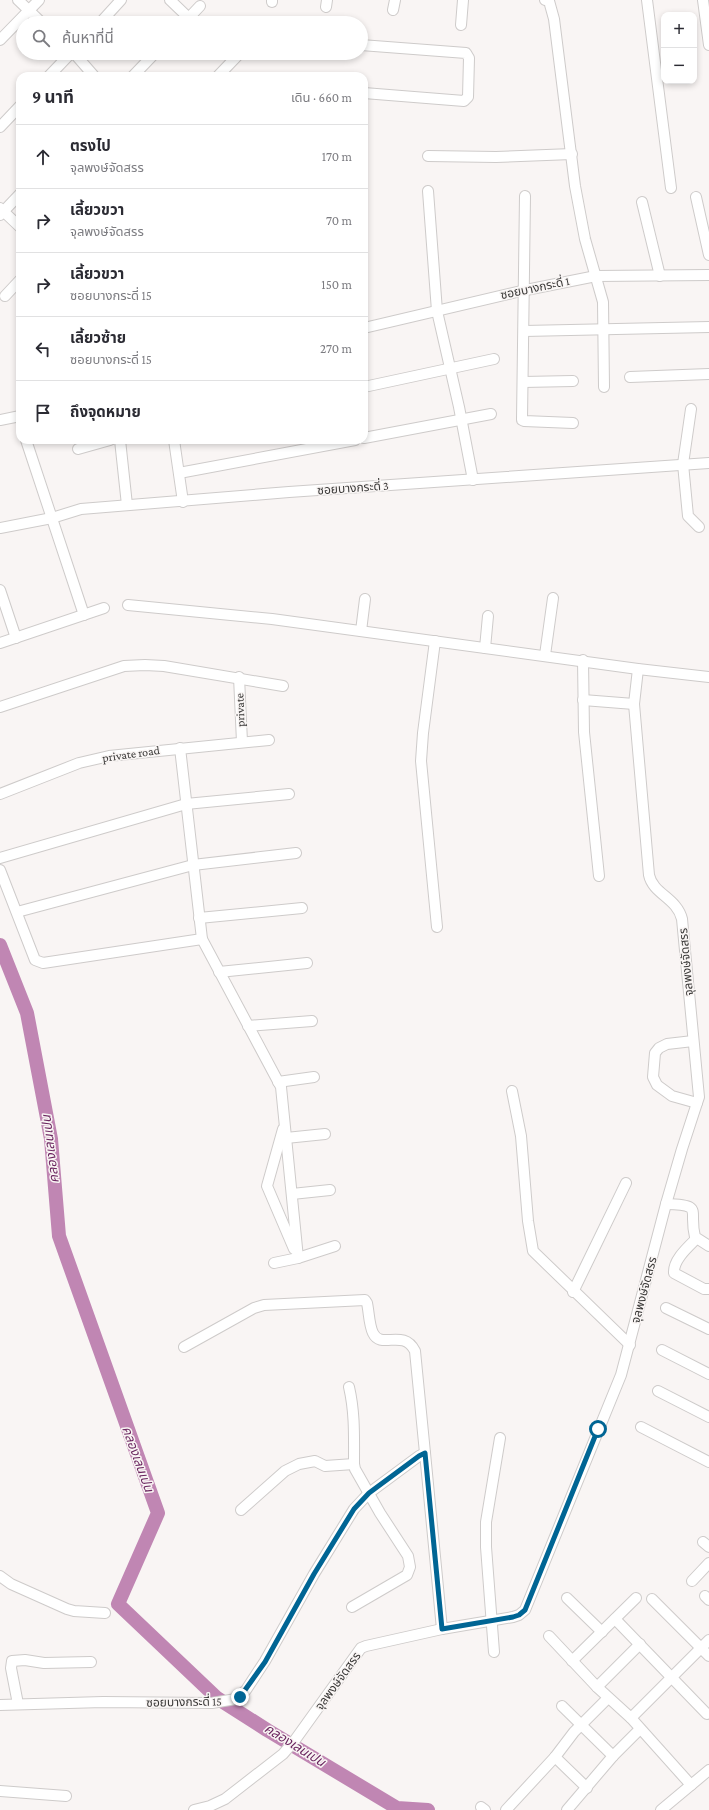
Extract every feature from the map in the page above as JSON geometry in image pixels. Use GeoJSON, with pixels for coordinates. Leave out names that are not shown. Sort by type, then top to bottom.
{"type":"FeatureCollection","features":[{"type":"Feature","properties":{"kind":"street"},"geometry":{"type":"LineString","coordinates":[[18,0],[35,16]]}},
{"type":"Feature","properties":{"kind":"street"},"geometry":{"type":"LineString","coordinates":[[23,16],[39,0]]}},
{"type":"Feature","properties":{"kind":"street"},"geometry":{"type":"LineString","coordinates":[[106,16],[121,0]]}},
{"type":"Feature","properties":{"kind":"street"},"geometry":{"type":"LineString","coordinates":[[170,0],[184,16]]}},
{"type":"Feature","properties":{"kind":"street"},"geometry":{"type":"LineString","coordinates":[[461,25],[463,0]]}},
{"type":"Feature","properties":{"kind":"street"},"geometry":{"type":"LineString","coordinates":[[544,0],[549,1],[554,19],[575,186],[585,239],[603,302],[604,387]]}},
{"type":"Feature","properties":{"kind":"street"},"geometry":{"type":"LineString","coordinates":[[647,0],[671,188]]}},
{"type":"Feature","properties":{"kind":"street"},"geometry":{"type":"LineString","coordinates":[[703,0],[709,45]]}},
{"type":"Feature","properties":{"kind":"street"},"geometry":{"type":"LineString","coordinates":[[193,16],[200,6]]}},
{"type":"Feature","properties":{"kind":"street"},"geometry":{"type":"LineString","coordinates":[[0,40],[16,23]]}},
{"type":"Feature","properties":{"kind":"street"},"geometry":{"type":"LineString","coordinates":[[368,46],[466,53],[469,58],[468,97],[464,101],[368,93]]}},
{"type":"Feature","properties":{"kind":"street"},"geometry":{"type":"LineString","coordinates":[[53,72],[65,60]]}},
{"type":"Feature","properties":{"kind":"street"},"geometry":{"type":"LineString","coordinates":[[79,60],[90,72]]}},
{"type":"Feature","properties":{"kind":"street"},"geometry":{"type":"LineString","coordinates":[[137,72],[148,60]]}},
{"type":"Feature","properties":{"kind":"street"},"geometry":{"type":"LineString","coordinates":[[221,72],[229,60]]}},
{"type":"Feature","properties":{"kind":"street"},"geometry":{"type":"LineString","coordinates":[[0,127],[16,110]]}},
{"type":"Feature","properties":{"kind":"street"},"geometry":{"type":"LineString","coordinates":[[428,156],[496,157],[572,154]]}},
{"type":"Feature","properties":{"kind":"street"},"geometry":{"type":"LineString","coordinates":[[428,191],[437,311],[473,480]]}},
{"type":"Feature","properties":{"kind":"street"},"geometry":{"type":"LineString","coordinates":[[526,196],[522,420],[573,423]]}},
{"type":"Feature","properties":{"kind":"street"},"geometry":{"type":"LineString","coordinates":[[696,197],[709,254]]}},
{"type":"Feature","properties":{"kind":"street"},"geometry":{"type":"LineString","coordinates":[[16,198],[1,211],[16,224]]}},
{"type":"Feature","properties":{"kind":"street"},"geometry":{"type":"LineString","coordinates":[[642,202],[660,276]]}},
{"type":"Feature","properties":{"kind":"street","name":"ซอยบางกระดี่ 1"},"geometry":{"type":"LineString","coordinates":[[368,327],[524,290],[596,276],[709,275]]}},
{"type":"Feature","properties":{"kind":"street"},"geometry":{"type":"LineString","coordinates":[[5,296],[16,284]]}},
{"type":"Feature","properties":{"kind":"street"},"geometry":{"type":"LineString","coordinates":[[524,331],[603,328],[709,327]]}},
{"type":"Feature","properties":{"kind":"street"},"geometry":{"type":"LineString","coordinates":[[368,387],[494,360]]}},
{"type":"Feature","properties":{"kind":"street"},"geometry":{"type":"LineString","coordinates":[[630,377],[709,374]]}},
{"type":"Feature","properties":{"kind":"street"},"geometry":{"type":"LineString","coordinates":[[523,382],[573,381]]}},
{"type":"Feature","properties":{"kind":"street"},"geometry":{"type":"LineString","coordinates":[[691,409],[683,464],[688,516],[698,527]]}},
{"type":"Feature","properties":{"kind":"street"},"geometry":{"type":"LineString","coordinates":[[368,437],[491,414]]}},
{"type":"Feature","properties":{"kind":"street"},"geometry":{"type":"LineString","coordinates":[[0,420],[16,418]]}},
{"type":"Feature","properties":{"kind":"street"},"geometry":{"type":"LineString","coordinates":[[27,444],[84,615]]}},
{"type":"Feature","properties":{"kind":"street"},"geometry":{"type":"LineString","coordinates":[[78,449],[96,444]]}},
{"type":"Feature","properties":{"kind":"street"},"geometry":{"type":"LineString","coordinates":[[120,444],[127,506]]}},
{"type":"Feature","properties":{"kind":"street"},"geometry":{"type":"LineString","coordinates":[[175,444],[183,502]]}},
{"type":"Feature","properties":{"kind":"street"},"geometry":{"type":"LineString","coordinates":[[179,473],[334,444]]}},
{"type":"Feature","properties":{"kind":"street","name":"ซอยบางกระดี่ 3"},"geometry":{"type":"LineString","coordinates":[[0,528],[52,518],[81,509],[305,491],[709,463]]}},
{"type":"Feature","properties":{"kind":"street"},"geometry":{"type":"LineString","coordinates":[[0,590],[16,638]]}},
{"type":"Feature","properties":{"kind":"street"},"geometry":{"type":"LineString","coordinates":[[545,655],[553,598]]}},
{"type":"Feature","properties":{"kind":"street"},"geometry":{"type":"LineString","coordinates":[[361,632],[365,599]]}},
{"type":"Feature","properties":{"kind":"street"},"geometry":{"type":"LineString","coordinates":[[128,605],[272,619],[361,632],[583,660],[638,669],[709,677]]}},
{"type":"Feature","properties":{"kind":"street"},"geometry":{"type":"LineString","coordinates":[[0,643],[104,608]]}},
{"type":"Feature","properties":{"kind":"street"},"geometry":{"type":"LineString","coordinates":[[485,648],[488,616]]}},
{"type":"Feature","properties":{"kind":"street"},"geometry":{"type":"LineString","coordinates":[[436,641],[423,733],[421,761],[437,927]]}},
{"type":"Feature","properties":{"kind":"street"},"geometry":{"type":"LineString","coordinates":[[583,660],[584,732],[599,876]]}},
{"type":"Feature","properties":{"kind":"street"},"geometry":{"type":"LineString","coordinates":[[0,707],[124,666],[146,664],[239,677],[283,686]]}},
{"type":"Feature","properties":{"kind":"street","name":"จุลพงษ์จัดสรร"},"geometry":{"type":"LineString","coordinates":[[194,1810],[210,1806],[225,1799],[283,1754],[295,1740],[361,1648],[442,1629],[519,1615],[525,1610],[621,1375],[666,1204],[699,1097],[680,910],[654,885],[649,875],[634,704],[638,669]]}},
{"type":"Feature","properties":{"kind":"street","name":"private"},"geometry":{"type":"LineString","coordinates":[[239,677],[242,742]]}},
{"type":"Feature","properties":{"kind":"street"},"geometry":{"type":"LineString","coordinates":[[583,700],[634,704]]}},
{"type":"Feature","properties":{"kind":"street","name":"private road"},"geometry":{"type":"LineString","coordinates":[[0,794],[79,763],[109,756],[269,740]]}},
{"type":"Feature","properties":{"kind":"street"},"geometry":{"type":"LineString","coordinates":[[180,748],[202,939],[281,1087],[298,1254]]}},
{"type":"Feature","properties":{"kind":"street"},"geometry":{"type":"LineString","coordinates":[[0,858],[186,804],[289,794]]}},
{"type":"Feature","properties":{"kind":"street"},"geometry":{"type":"LineString","coordinates":[[17,912],[193,865],[296,853]]}},
{"type":"Feature","properties":{"kind":"street"},"geometry":{"type":"LineString","coordinates":[[0,870],[35,960],[38,962],[43,963],[202,939]]}},
{"type":"Feature","properties":{"kind":"street"},"geometry":{"type":"LineString","coordinates":[[199,918],[302,908]]}},
{"type":"Feature","properties":{"kind":"street"},"geometry":{"type":"LineString","coordinates":[[219,972],[307,963]]}},
{"type":"Feature","properties":{"kind":"street"},"geometry":{"type":"LineString","coordinates":[[248,1026],[312,1021]]}},
{"type":"Feature","properties":{"kind":"street"},"geometry":{"type":"LineString","coordinates":[[693,1041],[667,1044],[659,1048],[655,1053],[653,1077],[658,1085],[672,1096],[697,1102]]}},
{"type":"Feature","properties":{"kind":"street"},"geometry":{"type":"LineString","coordinates":[[278,1082],[314,1077]]}},
{"type":"Feature","properties":{"kind":"street"},"geometry":{"type":"LineString","coordinates":[[512,1091],[521,1136],[528,1221],[533,1251],[573,1292],[630,1345]]}},
{"type":"Feature","properties":{"kind":"street"},"geometry":{"type":"LineString","coordinates":[[284,1123],[267,1186],[298,1254]]}},
{"type":"Feature","properties":{"kind":"street"},"geometry":{"type":"LineString","coordinates":[[286,1138],[325,1134]]}},
{"type":"Feature","properties":{"kind":"street"},"geometry":{"type":"LineString","coordinates":[[573,1292],[626,1183]]}},
{"type":"Feature","properties":{"kind":"street"},"geometry":{"type":"LineString","coordinates":[[292,1194],[330,1190]]}},
{"type":"Feature","properties":{"kind":"street"},"geometry":{"type":"LineString","coordinates":[[666,1204],[685,1204],[691,1208],[694,1214],[694,1236],[696,1239],[709,1246]]}},
{"type":"Feature","properties":{"kind":"street"},"geometry":{"type":"LineString","coordinates":[[696,1239],[686,1248],[675,1266],[674,1272],[704,1289],[709,1289]]}},
{"type":"Feature","properties":{"kind":"street"},"geometry":{"type":"LineString","coordinates":[[274,1263],[298,1254]]}},
{"type":"Feature","properties":{"kind":"street"},"geometry":{"type":"LineString","coordinates":[[184,1347],[264,1305],[365,1300],[367,1302],[372,1331],[376,1337],[381,1340],[405,1340],[411,1345],[415,1351],[442,1629]]}},
{"type":"Feature","properties":{"kind":"street"},"geometry":{"type":"LineString","coordinates":[[666,1308],[709,1329]]}},
{"type":"Feature","properties":{"kind":"street"},"geometry":{"type":"LineString","coordinates":[[662,1350],[709,1374]]}},
{"type":"Feature","properties":{"kind":"street"},"geometry":{"type":"LineString","coordinates":[[349,1387],[354,1407],[354,1464],[380,1513],[408,1556],[409,1571],[407,1575],[352,1607]]}},
{"type":"Feature","properties":{"kind":"street"},"geometry":{"type":"LineString","coordinates":[[658,1391],[709,1418]]}},
{"type":"Feature","properties":{"kind":"street"},"geometry":{"type":"LineString","coordinates":[[641,1427],[709,1462]]}},
{"type":"Feature","properties":{"kind":"street"},"geometry":{"type":"LineString","coordinates":[[494,1652],[486,1547],[486,1522],[500,1438]]}},
{"type":"Feature","properties":{"kind":"street","name":"ซอยบางกระดี่ 15"},"geometry":{"type":"LineString","coordinates":[[0,1705],[103,1702],[212,1703],[230,1701],[240,1697],[265,1662],[314,1574],[350,1516],[369,1493],[425,1453]]}},
{"type":"Feature","properties":{"kind":"street"},"geometry":{"type":"LineString","coordinates":[[241,1510],[285,1471],[299,1464],[316,1461],[326,1466],[354,1464]]}},
{"type":"Feature","properties":{"kind":"street"},"geometry":{"type":"LineString","coordinates":[[692,1581],[709,1563]]}},
{"type":"Feature","properties":{"kind":"street"},"geometry":{"type":"LineString","coordinates":[[0,1576],[10,1584],[67,1609],[105,1614]]}},
{"type":"Feature","properties":{"kind":"street"},"geometry":{"type":"LineString","coordinates":[[567,1598],[602,1632]]}},
{"type":"Feature","properties":{"kind":"street"},"geometry":{"type":"LineString","coordinates":[[572,1661],[636,1598]]}},
{"type":"Feature","properties":{"kind":"street"},"geometry":{"type":"LineString","coordinates":[[652,1599],[705,1644],[709,1656]]}},
{"type":"Feature","properties":{"kind":"street"},"geometry":{"type":"LineString","coordinates":[[615,1620],[671,1676],[706,1714]]}},
{"type":"Feature","properties":{"kind":"street"},"geometry":{"type":"LineString","coordinates":[[549,1636],[597,1687],[631,1718],[690,1785]]}},
{"type":"Feature","properties":{"kind":"street"},"geometry":{"type":"LineString","coordinates":[[597,1687],[640,1644]]}},
{"type":"Feature","properties":{"kind":"street"},"geometry":{"type":"LineString","coordinates":[[631,1718],[671,1676],[705,1644]]}},
{"type":"Feature","properties":{"kind":"street"},"geometry":{"type":"LineString","coordinates":[[18,1704],[10,1668],[12,1661],[25,1660],[44,1663],[91,1662]]}},
{"type":"Feature","properties":{"kind":"street"},"geometry":{"type":"LineString","coordinates":[[506,1810],[555,1757],[581,1725],[608,1698]]}},
{"type":"Feature","properties":{"kind":"street"},"geometry":{"type":"LineString","coordinates":[[562,1706],[613,1756]]}},
{"type":"Feature","properties":{"kind":"street"},"geometry":{"type":"LineString","coordinates":[[567,1810],[613,1756],[640,1729]]}},
{"type":"Feature","properties":{"kind":"street"},"geometry":{"type":"LineString","coordinates":[[555,1757],[587,1788]]}},
{"type":"Feature","properties":{"kind":"street"},"geometry":{"type":"LineString","coordinates":[[661,1810],[709,1770]]}},
{"type":"Feature","properties":{"kind":"street"},"geometry":{"type":"LineString","coordinates":[[0,1792],[66,1796]]}},
{"type":"Feature","properties":{"kind":"waterway","name":"คลองเลนเปน"},"geometry":{"type":"LineString","coordinates":[[0,945],[27,1013],[51,1139],[59,1236],[158,1513],[118,1604],[217,1698],[267,1730],[397,1808],[428,1810]]}},
{"type":"Feature","properties":{"kind":"route"},"geometry":{"type":"LineString","coordinates":[[240,1697],[265,1662],[314,1574],[354,1509],[369,1493],[425,1453],[442,1629],[513,1617],[522,1614],[525,1610],[598,1429]]}}]}
